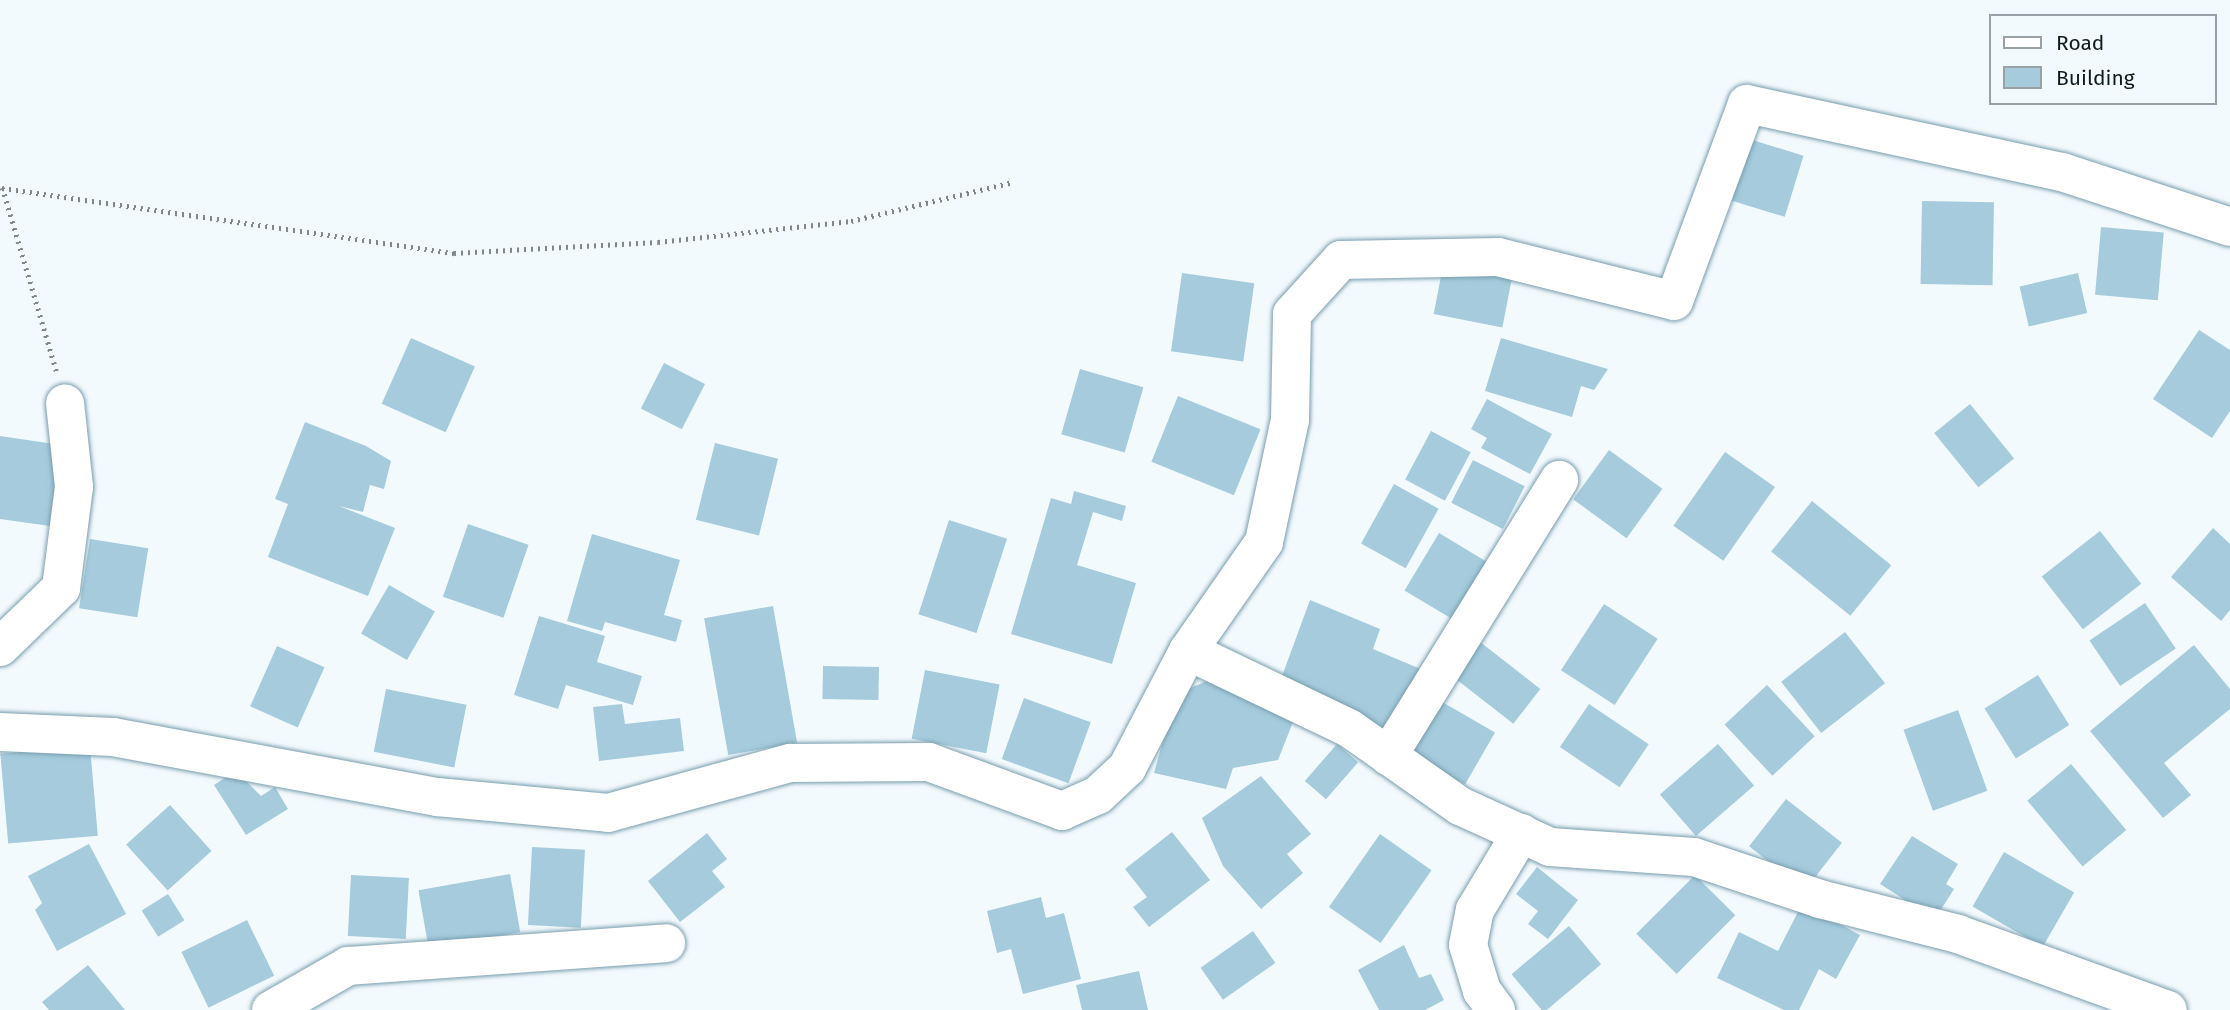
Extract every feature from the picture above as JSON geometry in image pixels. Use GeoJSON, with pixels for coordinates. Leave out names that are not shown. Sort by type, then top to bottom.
{"type":"FeatureCollection","features":[{"type":"Feature","properties":{"kind":"street"},"geometry":{"type":"LineString","coordinates":[[0,732],[113,737],[437,797],[608,813],[790,763],[929,762],[1062,811],[1098,795],[1127,768],[1188,651],[1264,542],[1290,420],[1292,314],[1340,260],[1498,257],[1674,301],[1747,104],[2063,172],[2230,227]]}},
{"type":"Feature","properties":{"kind":"street"},"geometry":{"type":"LineString","coordinates":[[0,647],[61,588],[74,486],[65,403]]}},
{"type":"Feature","properties":{"kind":"street"},"geometry":{"type":"LineString","coordinates":[[1388,756],[1559,480]]}},
{"type":"Feature","properties":{"kind":"street"},"geometry":{"type":"LineString","coordinates":[[1188,651],[1349,728],[1460,806],[1550,847],[1693,857],[1820,899],[1958,934],[2168,1010]]}},
{"type":"Feature","properties":{"kind":"street"},"geometry":{"type":"LineString","coordinates":[[1496,1010],[1482,991],[1468,945],[1475,909],[1521,833]]}},
{"type":"Feature","properties":{"kind":"street"},"geometry":{"type":"LineString","coordinates":[[271,1010],[348,966],[666,943]]}},
{"type":"Feature","properties":{"kind":"path"},"geometry":{"type":"LineString","coordinates":[[65,403],[2,188],[454,253],[658,242],[851,221],[1013,181]]}},
{"type":"Feature","properties":{"kind":"building"},"geometry":{"type":"Polygon","coordinates":[[[1749,139],[1804,156],[1785,217],[1730,200],[1749,139]]]}},
{"type":"Feature","properties":{"kind":"building"},"geometry":{"type":"Polygon","coordinates":[[[1922,201],[1994,202],[1993,285],[1921,284],[1922,201]]]}},
{"type":"Feature","properties":{"kind":"building"},"geometry":{"type":"Polygon","coordinates":[[[2101,227],[2164,232],[2158,300],[2095,295],[2101,227]]]}},
{"type":"Feature","properties":{"kind":"building"},"geometry":{"type":"Polygon","coordinates":[[[1443,266],[1512,279],[1502,327],[1434,314],[1443,266]]]}},
{"type":"Feature","properties":{"kind":"building"},"geometry":{"type":"Polygon","coordinates":[[[1182,273],[1254,283],[1243,361],[1171,351],[1182,273]]]}},
{"type":"Feature","properties":{"kind":"building"},"geometry":{"type":"Polygon","coordinates":[[[2078,273],[2087,313],[2029,326],[2020,286],[2078,273]]]}},
{"type":"Feature","properties":{"kind":"building"},"geometry":{"type":"Polygon","coordinates":[[[2199,330],[2230,350],[2230,411],[2212,438],[2153,399],[2199,330]]]}},
{"type":"Feature","properties":{"kind":"building"},"geometry":{"type":"Polygon","coordinates":[[[411,338],[475,366],[446,432],[382,404],[411,338]]]}},
{"type":"Feature","properties":{"kind":"building"},"geometry":{"type":"Polygon","coordinates":[[[1501,338],[1608,369],[1594,390],[1581,386],[1572,417],[1485,391],[1501,338]]]}},
{"type":"Feature","properties":{"kind":"building"},"geometry":{"type":"Polygon","coordinates":[[[664,363],[705,384],[682,429],[641,408],[664,363]]]}},
{"type":"Feature","properties":{"kind":"building"},"geometry":{"type":"Polygon","coordinates":[[[1080,369],[1143,387],[1125,453],[1061,434],[1080,369]]]}},
{"type":"Feature","properties":{"kind":"building"},"geometry":{"type":"Polygon","coordinates":[[[1178,396],[1261,429],[1234,495],[1151,462],[1178,396]]]}},
{"type":"Feature","properties":{"kind":"building"},"geometry":{"type":"Polygon","coordinates":[[[1487,399],[1552,434],[1530,474],[1481,448],[1487,438],[1471,429],[1487,399]]]}},
{"type":"Feature","properties":{"kind":"building"},"geometry":{"type":"Polygon","coordinates":[[[1970,404],[2014,458],[1978,487],[1934,433],[1970,404]]]}},
{"type":"Feature","properties":{"kind":"building"},"geometry":{"type":"Polygon","coordinates":[[[305,422],[366,446],[391,461],[384,489],[370,485],[363,512],[339,506],[395,528],[368,596],[268,557],[288,504],[275,499],[305,422]]]}},
{"type":"Feature","properties":{"kind":"building"},"geometry":{"type":"Polygon","coordinates":[[[1431,431],[1471,452],[1445,501],[1405,480],[1431,431]]]}},
{"type":"Feature","properties":{"kind":"building"},"geometry":{"type":"Polygon","coordinates":[[[0,436],[61,445],[50,526],[0,519],[0,436]]]}},
{"type":"Feature","properties":{"kind":"building"},"geometry":{"type":"Polygon","coordinates":[[[715,443],[778,459],[759,535],[696,520],[715,443]]]}},
{"type":"Feature","properties":{"kind":"building"},"geometry":{"type":"Polygon","coordinates":[[[1609,450],[1662,489],[1627,538],[1573,499],[1609,450]]]}},
{"type":"Feature","properties":{"kind":"building"},"geometry":{"type":"Polygon","coordinates":[[[1725,452],[1775,487],[1723,561],[1673,526],[1725,452]]]}},
{"type":"Feature","properties":{"kind":"building"},"geometry":{"type":"Polygon","coordinates":[[[1473,460],[1525,486],[1503,529],[1451,503],[1473,460]]]}},
{"type":"Feature","properties":{"kind":"building"},"geometry":{"type":"Polygon","coordinates":[[[1394,484],[1439,509],[1406,568],[1361,543],[1394,484]]]}},
{"type":"Feature","properties":{"kind":"building"},"geometry":{"type":"Polygon","coordinates":[[[1074,491],[1126,506],[1122,521],[1093,512],[1077,565],[1136,583],[1112,664],[1011,634],[1051,498],[1071,504],[1074,491]]]}},
{"type":"Feature","properties":{"kind":"building"},"geometry":{"type":"Polygon","coordinates":[[[1812,501],[1891,565],[1850,616],[1771,552],[1812,501]]]}},
{"type":"Feature","properties":{"kind":"building"},"geometry":{"type":"Polygon","coordinates":[[[949,520],[1007,539],[976,633],[918,614],[949,520]]]}},
{"type":"Feature","properties":{"kind":"building"},"geometry":{"type":"Polygon","coordinates":[[[468,524],[529,545],[503,618],[443,597],[468,524]]]}},
{"type":"Feature","properties":{"kind":"building"},"geometry":{"type":"Polygon","coordinates":[[[2213,528],[2230,544],[2230,610],[2221,621],[2171,577],[2213,528]]]}},
{"type":"Feature","properties":{"kind":"building"},"geometry":{"type":"Polygon","coordinates":[[[2100,531],[2141,584],[2083,629],[2042,577],[2100,531]]]}},
{"type":"Feature","properties":{"kind":"building"},"geometry":{"type":"Polygon","coordinates":[[[1439,533],[1491,564],[1457,622],[1404,590],[1439,533]]]}},
{"type":"Feature","properties":{"kind":"building"},"geometry":{"type":"Polygon","coordinates":[[[592,534],[680,560],[664,615],[682,620],[676,642],[605,622],[602,631],[567,621],[592,534]]]}},
{"type":"Feature","properties":{"kind":"building"},"geometry":{"type":"Polygon","coordinates":[[[90,539],[148,548],[137,617],[79,608],[90,539]]]}},
{"type":"Feature","properties":{"kind":"building"},"geometry":{"type":"Polygon","coordinates":[[[389,585],[435,612],[407,660],[361,633],[389,585]]]}},
{"type":"Feature","properties":{"kind":"building"},"geometry":{"type":"Polygon","coordinates":[[[1310,600],[1380,629],[1373,649],[1423,670],[1398,733],[1278,687],[1310,600]]]}},
{"type":"Feature","properties":{"kind":"building"},"geometry":{"type":"Polygon","coordinates":[[[2145,603],[2176,649],[2120,686],[2089,640],[2145,603]]]}},
{"type":"Feature","properties":{"kind":"building"},"geometry":{"type":"Polygon","coordinates":[[[1604,604],[1658,639],[1615,705],[1561,670],[1604,604]]]}},
{"type":"Feature","properties":{"kind":"building"},"geometry":{"type":"Polygon","coordinates":[[[773,606],[797,743],[728,755],[704,618],[773,606]]]}},
{"type":"Feature","properties":{"kind":"building"},"geometry":{"type":"Polygon","coordinates":[[[539,616],[605,636],[597,662],[642,676],[633,705],[566,685],[558,709],[514,695],[539,616]]]}},
{"type":"Feature","properties":{"kind":"building"},"geometry":{"type":"Polygon","coordinates":[[[1845,632],[1885,683],[1821,733],[1781,682],[1845,632]]]}},
{"type":"Feature","properties":{"kind":"building"},"geometry":{"type":"Polygon","coordinates":[[[1475,638],[1540,689],[1513,724],[1448,673],[1475,638]]]}},
{"type":"Feature","properties":{"kind":"building"},"geometry":{"type":"Polygon","coordinates":[[[2194,645],[2230,689],[2230,709],[2164,763],[2191,795],[2163,818],[2090,731],[2194,645]]]}},
{"type":"Feature","properties":{"kind":"building"},"geometry":{"type":"Polygon","coordinates":[[[277,646],[325,667],[298,727],[250,706],[277,646]]]}},
{"type":"Feature","properties":{"kind":"building"},"geometry":{"type":"Polygon","coordinates":[[[823,666],[879,667],[878,700],[822,699],[823,666]]]}},
{"type":"Feature","properties":{"kind":"building"},"geometry":{"type":"Polygon","coordinates":[[[925,670],[1000,685],[986,753],[912,739],[925,670]]]}},
{"type":"Feature","properties":{"kind":"building"},"geometry":{"type":"Polygon","coordinates":[[[2038,675],[2069,725],[2016,758],[1985,708],[2038,675]]]}},
{"type":"Feature","properties":{"kind":"building"},"geometry":{"type":"Polygon","coordinates":[[[1214,678],[1293,722],[1278,760],[1233,768],[1226,789],[1154,773],[1176,694],[1214,678]]]}},
{"type":"Feature","properties":{"kind":"building"},"geometry":{"type":"Polygon","coordinates":[[[1767,685],[1815,736],[1772,776],[1725,725],[1767,685]]]}},
{"type":"Feature","properties":{"kind":"building"},"geometry":{"type":"Polygon","coordinates":[[[386,689],[466,705],[454,767],[374,752],[386,689]]]}},
{"type":"Feature","properties":{"kind":"building"},"geometry":{"type":"Polygon","coordinates":[[[1024,698],[1091,722],[1068,783],[1002,759],[1024,698]]]}},
{"type":"Feature","properties":{"kind":"building"},"geometry":{"type":"Polygon","coordinates":[[[1437,699],[1495,732],[1465,784],[1407,751],[1437,699]]]}},
{"type":"Feature","properties":{"kind":"building"},"geometry":{"type":"Polygon","coordinates":[[[622,704],[625,724],[680,718],[684,751],[599,761],[593,707],[622,704]]]}},
{"type":"Feature","properties":{"kind":"building"},"geometry":{"type":"Polygon","coordinates":[[[1589,704],[1649,744],[1620,787],[1560,747],[1589,704]]]}},
{"type":"Feature","properties":{"kind":"building"},"geometry":{"type":"Polygon","coordinates":[[[1958,710],[1987,791],[1933,811],[1903,730],[1958,710]]]}},
{"type":"Feature","properties":{"kind":"building"},"geometry":{"type":"Polygon","coordinates":[[[1337,744],[1358,762],[1326,799],[1305,781],[1337,744]]]}},
{"type":"Feature","properties":{"kind":"building"},"geometry":{"type":"Polygon","coordinates":[[[1718,744],[1754,786],[1696,836],[1660,795],[1718,744]]]}},
{"type":"Feature","properties":{"kind":"building"},"geometry":{"type":"Polygon","coordinates":[[[90,746],[98,836],[8,844],[0,754],[90,746]]]}},
{"type":"Feature","properties":{"kind":"building"},"geometry":{"type":"Polygon","coordinates":[[[2071,764],[2126,830],[2083,867],[2027,801],[2071,764]]]}},
{"type":"Feature","properties":{"kind":"building"},"geometry":{"type":"Polygon","coordinates":[[[236,771],[261,796],[275,787],[288,809],[246,835],[214,785],[236,771]]]}},
{"type":"Feature","properties":{"kind":"building"},"geometry":{"type":"Polygon","coordinates":[[[1261,776],[1311,834],[1287,854],[1303,873],[1261,909],[1223,866],[1202,818],[1261,776]]]}},
{"type":"Feature","properties":{"kind":"building"},"geometry":{"type":"Polygon","coordinates":[[[1786,799],[1842,843],[1805,890],[1749,846],[1786,799]]]}},
{"type":"Feature","properties":{"kind":"building"},"geometry":{"type":"Polygon","coordinates":[[[170,805],[211,851],[168,891],[126,844],[170,805]]]}},
{"type":"Feature","properties":{"kind":"building"},"geometry":{"type":"Polygon","coordinates":[[[1172,832],[1210,880],[1149,927],[1133,907],[1147,897],[1125,869],[1172,832]]]}},
{"type":"Feature","properties":{"kind":"building"},"geometry":{"type":"Polygon","coordinates":[[[707,833],[727,859],[712,871],[725,887],[680,922],[648,881],[707,833]]]}},
{"type":"Feature","properties":{"kind":"building"},"geometry":{"type":"Polygon","coordinates":[[[1380,834],[1432,870],[1381,943],[1329,907],[1380,834]]]}},
{"type":"Feature","properties":{"kind":"building"},"geometry":{"type":"Polygon","coordinates":[[[1912,836],[1958,864],[1946,884],[1954,889],[1935,919],[1880,884],[1912,836]]]}},
{"type":"Feature","properties":{"kind":"building"},"geometry":{"type":"Polygon","coordinates":[[[89,844],[126,914],[57,951],[35,910],[42,903],[28,876],[89,844]]]}},
{"type":"Feature","properties":{"kind":"building"},"geometry":{"type":"Polygon","coordinates":[[[532,847],[585,850],[581,928],[528,925],[532,847]]]}},
{"type":"Feature","properties":{"kind":"building"},"geometry":{"type":"Polygon","coordinates":[[[2004,852],[2074,892],[2043,947],[1972,907],[2004,852]]]}},
{"type":"Feature","properties":{"kind":"building"},"geometry":{"type":"Polygon","coordinates":[[[1537,867],[1578,900],[1548,939],[1528,924],[1538,911],[1516,894],[1537,867]]]}},
{"type":"Feature","properties":{"kind":"building"},"geometry":{"type":"Polygon","coordinates":[[[510,874],[520,932],[429,948],[418,890],[510,874]]]}},
{"type":"Feature","properties":{"kind":"building"},"geometry":{"type":"Polygon","coordinates":[[[351,875],[409,878],[406,939],[348,936],[351,875]]]}},
{"type":"Feature","properties":{"kind":"building"},"geometry":{"type":"Polygon","coordinates":[[[1695,875],[1735,915],[1677,974],[1636,934],[1695,875]]]}},
{"type":"Feature","properties":{"kind":"building"},"geometry":{"type":"Polygon","coordinates":[[[168,894],[184,920],[158,937],[142,910],[168,894]]]}},
{"type":"Feature","properties":{"kind":"building"},"geometry":{"type":"Polygon","coordinates":[[[1041,897],[1046,918],[1064,913],[1081,979],[1023,994],[1011,949],[997,953],[987,911],[1041,897]]]}},
{"type":"Feature","properties":{"kind":"building"},"geometry":{"type":"Polygon","coordinates":[[[1802,904],[1860,935],[1836,979],[1819,969],[1799,1010],[1784,1010],[1717,978],[1739,932],[1778,951],[1802,904]]]}},
{"type":"Feature","properties":{"kind":"building"},"geometry":{"type":"Polygon","coordinates":[[[247,920],[274,976],[209,1008],[181,952],[247,920]]]}},
{"type":"Feature","properties":{"kind":"building"},"geometry":{"type":"Polygon","coordinates":[[[1569,926],[1601,964],[1547,1010],[1542,1010],[1512,974],[1569,926]]]}},
{"type":"Feature","properties":{"kind":"building"},"geometry":{"type":"Polygon","coordinates":[[[1253,931],[1275,963],[1223,1000],[1201,968],[1253,931]]]}},
{"type":"Feature","properties":{"kind":"building"},"geometry":{"type":"Polygon","coordinates":[[[1404,945],[1419,978],[1431,974],[1444,1000],[1425,1010],[1379,1010],[1358,970],[1404,945]]]}},
{"type":"Feature","properties":{"kind":"building"},"geometry":{"type":"Polygon","coordinates":[[[88,965],[125,1010],[49,1010],[42,1002],[88,965]]]}},
{"type":"Feature","properties":{"kind":"building"},"geometry":{"type":"Polygon","coordinates":[[[1139,971],[1148,1010],[1082,1010],[1076,985],[1139,971]]]}}]}
